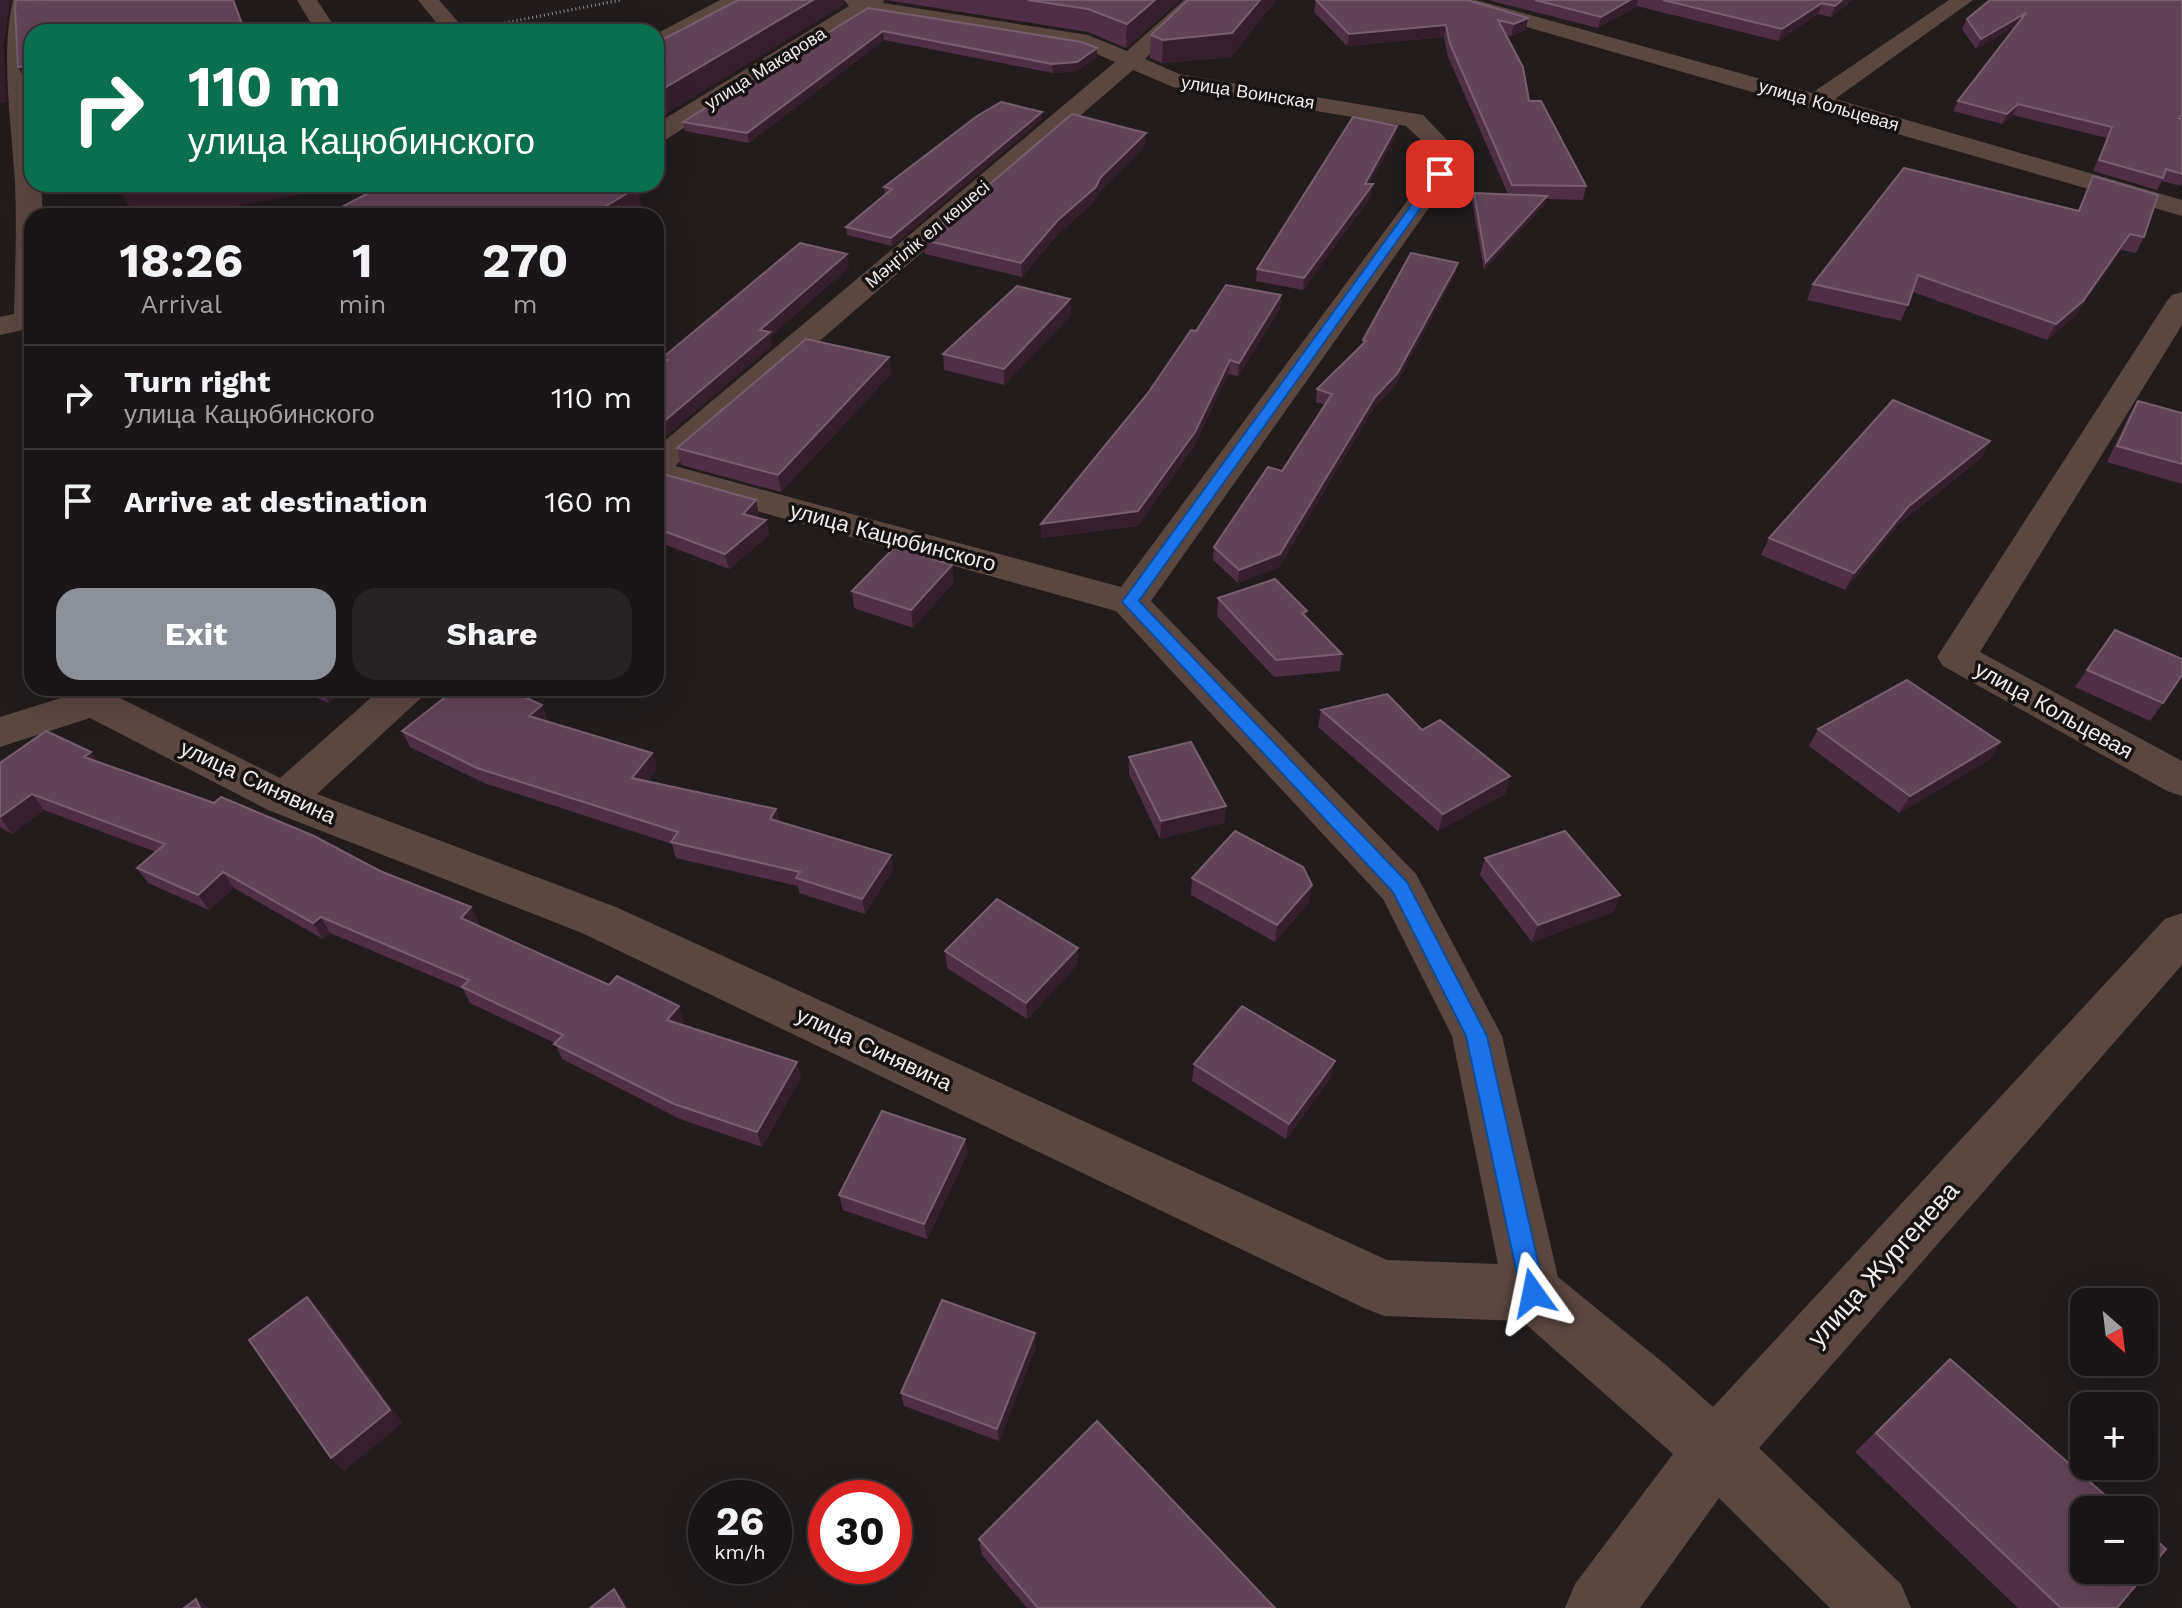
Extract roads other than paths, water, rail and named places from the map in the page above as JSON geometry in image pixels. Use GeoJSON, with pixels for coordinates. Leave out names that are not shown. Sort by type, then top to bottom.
{"type":"FeatureCollection","features":[{"type":"Feature","properties":{"kind":"street"},"geometry":{"type":"LineString","coordinates":[[24,138],[17,114],[16,23],[22,2],[26,0]]}},
{"type":"Feature","properties":{"kind":"street"},"geometry":{"type":"LineString","coordinates":[[307,0],[322,24]]}},
{"type":"Feature","properties":{"kind":"street"},"geometry":{"type":"LineString","coordinates":[[428,0],[449,24]]}},
{"type":"Feature","properties":{"kind":"street"},"geometry":{"type":"LineString","coordinates":[[700,0],[728,4]]}},
{"type":"Feature","properties":{"kind":"street","name":"Мәңгілік ел көшесі"},"geometry":{"type":"LineString","coordinates":[[664,458],[1129,62],[1196,0]]}},
{"type":"Feature","properties":{"kind":"street"},"geometry":{"type":"LineString","coordinates":[[1816,101],[1963,0]]}},
{"type":"Feature","properties":{"kind":"street","name":"улица Воинская"},"geometry":{"type":"LineString","coordinates":[[864,2],[1088,42],[1173,80],[1414,120],[1434,139],[1440,174],[1130,602]]}},
{"type":"Feature","properties":{"kind":"street","name":"улица Макарова"},"geometry":{"type":"LineString","coordinates":[[664,130],[864,2]]}},
{"type":"Feature","properties":{"kind":"street","name":"улица Кольцевая"},"geometry":{"type":"LineString","coordinates":[[1482,3],[2182,208]]}},
{"type":"Feature","properties":{"kind":"street"},"geometry":{"type":"LineString","coordinates":[[664,39],[728,4]]}},
{"type":"Feature","properties":{"kind":"street","name":"улица Кольцевая"},"geometry":{"type":"LineString","coordinates":[[2182,301],[1957,657],[2182,780]]}},
{"type":"Feature","properties":{"kind":"street"},"geometry":{"type":"LineString","coordinates":[[0,326],[24,321]]}},
{"type":"Feature","properties":{"kind":"street","name":"улица Кацюбинского"},"geometry":{"type":"LineString","coordinates":[[664,474],[1130,602]]}},
{"type":"Feature","properties":{"kind":"street"},"geometry":{"type":"LineString","coordinates":[[1130,602],[1400,887],[1477,1036],[1533,1293],[1645,1386],[1789,1519],[1877,1608]]}},
{"type":"Feature","properties":{"kind":"street","name":"улица Синявина"},"geometry":{"type":"LineString","coordinates":[[0,732],[90,696]]}},
{"type":"Feature","properties":{"kind":"street","name":"улица Синявина"},"geometry":{"type":"LineString","coordinates":[[94,696],[284,799],[599,920],[1384,1288],[1533,1293]]}},
{"type":"Feature","properties":{"kind":"street"},"geometry":{"type":"LineString","coordinates":[[284,799],[398,696]]}},
{"type":"Feature","properties":{"kind":"street","name":"улица Жургенева"},"geometry":{"type":"LineString","coordinates":[[1599,1608],[1714,1452],[2182,932]]}}]}
